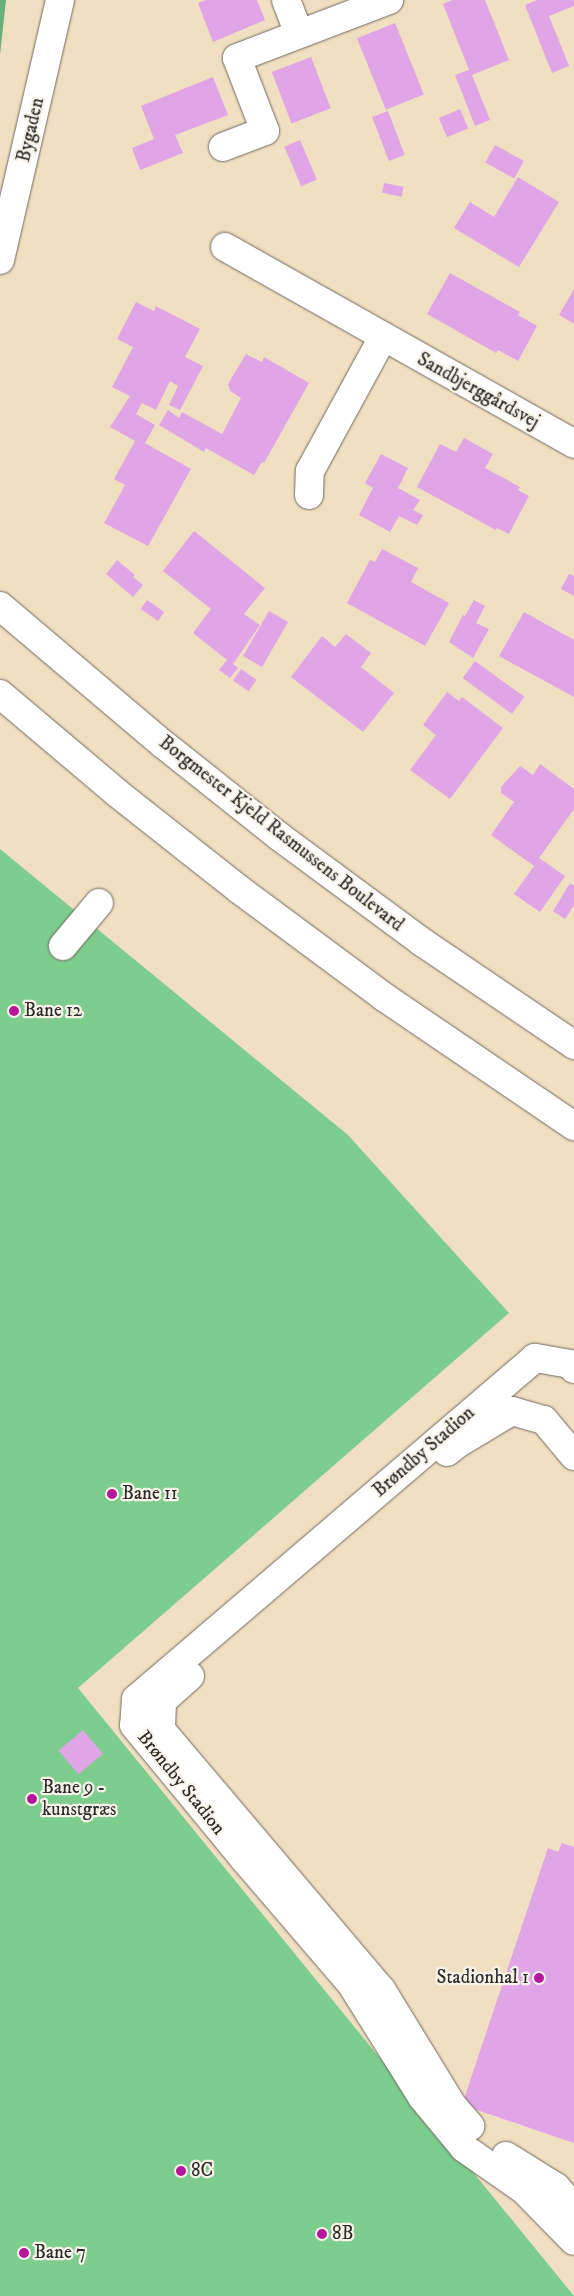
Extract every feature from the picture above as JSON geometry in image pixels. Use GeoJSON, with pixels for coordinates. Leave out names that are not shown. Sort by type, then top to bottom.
{"type":"FeatureCollection","features":[{"type":"Feature","properties":{"kind":"street","name":"Bygaden"},"geometry":{"type":"LineString","coordinates":[[0,260],[60,0]]}},
{"type":"Feature","properties":{"kind":"street"},"geometry":{"type":"LineString","coordinates":[[286,0],[299,34]]}},
{"type":"Feature","properties":{"kind":"street"},"geometry":{"type":"LineString","coordinates":[[222,147],[265,131],[237,58],[390,0]]}},
{"type":"Feature","properties":{"kind":"street","name":"Sandbjerggårdsvej"},"geometry":{"type":"LineString","coordinates":[[225,248],[574,444]]}},
{"type":"Feature","properties":{"kind":"street"},"geometry":{"type":"LineString","coordinates":[[309,495],[310,471],[382,337]]}},
{"type":"Feature","properties":{"kind":"street","name":"Borgmester Kjeld Rasmussens Boulevard"},"geometry":{"type":"LineString","coordinates":[[0,606],[156,738],[280,837],[422,942],[574,1045]]}},
{"type":"Feature","properties":{"kind":"street"},"geometry":{"type":"LineString","coordinates":[[0,694],[117,793],[240,890],[384,997],[574,1126]]}},
{"type":"Feature","properties":{"kind":"street"},"geometry":{"type":"LineString","coordinates":[[63,946],[99,903]]}},
{"type":"Feature","properties":{"kind":"street","name":"Brøndby Stadion"},"geometry":{"type":"LineString","coordinates":[[574,1369],[570,1364],[535,1358],[136,1699],[134,1725],[245,1860],[352,1984],[422,2097],[464,2148],[524,2190],[574,2240]]}},
{"type":"Feature","properties":{"kind":"street","name":"Brøndby Stadion"},"geometry":{"type":"LineString","coordinates":[[574,1456],[544,1420],[512,1411],[457,1444],[162,1701],[161,1730],[381,1989],[452,2106],[483,2141],[556,2187],[574,2208]]}},
{"type":"Feature","properties":{"kind":"green space"},"geometry":{"type":"Polygon","coordinates":[[[0,0],[6,0],[0,55],[0,0]]]}},
{"type":"Feature","properties":{"kind":"green space"},"geometry":{"type":"Polygon","coordinates":[[[0,849],[348,1135],[509,1313],[78,1688],[574,2296],[0,2296],[0,849]]]}},
{"type":"Feature","properties":{"kind":"building"},"geometry":{"type":"Polygon","coordinates":[[[206,0],[257,0],[265,20],[213,42],[198,3],[206,0]]]}},
{"type":"Feature","properties":{"kind":"building"},"geometry":{"type":"Polygon","coordinates":[[[452,0],[485,0],[509,60],[472,75],[490,120],[475,126],[455,75],[469,70],[443,4],[452,0]]]}},
{"type":"Feature","properties":{"kind":"building"},"geometry":{"type":"Polygon","coordinates":[[[537,0],[574,0],[574,6],[549,16],[569,66],[552,73],[525,5],[537,0]]]}},
{"type":"Feature","properties":{"kind":"building"},"geometry":{"type":"Polygon","coordinates":[[[395,23],[424,94],[386,110],[357,38],[395,23]]]}},
{"type":"Feature","properties":{"kind":"building"},"geometry":{"type":"Polygon","coordinates":[[[311,57],[331,108],[291,123],[272,72],[311,57]]]}},
{"type":"Feature","properties":{"kind":"building"},"geometry":{"type":"Polygon","coordinates":[[[213,77],[228,115],[175,135],[183,153],[140,170],[132,148],[154,139],[141,106],[213,77]]]}},
{"type":"Feature","properties":{"kind":"building"},"geometry":{"type":"Polygon","coordinates":[[[460,109],[468,128],[447,137],[439,118],[460,109]]]}},
{"type":"Feature","properties":{"kind":"building"},"geometry":{"type":"Polygon","coordinates":[[[388,111],[405,155],[389,161],[372,117],[388,111]]]}},
{"type":"Feature","properties":{"kind":"building"},"geometry":{"type":"Polygon","coordinates":[[[300,140],[317,180],[301,186],[284,147],[300,140]]]}},
{"type":"Feature","properties":{"kind":"building"},"geometry":{"type":"Polygon","coordinates":[[[495,145],[524,161],[514,178],[485,162],[495,145]]]}},
{"type":"Feature","properties":{"kind":"building"},"geometry":{"type":"Polygon","coordinates":[[[518,177],[559,202],[519,267],[454,228],[470,202],[494,217],[518,177]]]}},
{"type":"Feature","properties":{"kind":"building"},"geometry":{"type":"Polygon","coordinates":[[[384,183],[404,187],[402,197],[382,193],[384,183]]]}},
{"type":"Feature","properties":{"kind":"building"},"geometry":{"type":"Polygon","coordinates":[[[450,273],[520,312],[518,315],[537,326],[518,361],[498,350],[496,353],[427,314],[450,273]]]}},
{"type":"Feature","properties":{"kind":"building"},"geometry":{"type":"Polygon","coordinates":[[[574,289],[574,324],[559,315],[574,289]]]}},
{"type":"Feature","properties":{"kind":"building"},"geometry":{"type":"Polygon","coordinates":[[[136,302],[154,311],[156,306],[200,329],[185,357],[203,366],[180,410],[169,405],[178,386],[170,381],[156,410],[142,403],[136,414],[155,425],[145,443],[191,469],[148,546],[104,523],[125,485],[114,479],[135,441],[110,427],[130,396],[112,387],[133,347],[117,339],[136,302]]]}},
{"type":"Feature","properties":{"kind":"building"},"geometry":{"type":"Polygon","coordinates":[[[246,354],[262,362],[264,357],[309,383],[264,463],[262,462],[254,475],[206,448],[204,452],[159,425],[168,410],[179,418],[182,412],[222,434],[241,398],[230,391],[228,384],[246,354]]]}},
{"type":"Feature","properties":{"kind":"building"},"geometry":{"type":"Polygon","coordinates":[[[464,438],[493,454],[485,468],[520,487],[518,490],[529,496],[509,534],[497,528],[496,530],[417,487],[440,444],[456,452],[464,438]]]}},
{"type":"Feature","properties":{"kind":"building"},"geometry":{"type":"Polygon","coordinates":[[[381,454],[408,468],[398,488],[420,500],[413,510],[423,515],[417,525],[399,516],[390,532],[359,515],[373,488],[365,483],[381,454]]]}},
{"type":"Feature","properties":{"kind":"building"},"geometry":{"type":"Polygon","coordinates":[[[194,531],[265,588],[244,614],[260,625],[233,664],[238,668],[230,678],[219,670],[227,660],[193,633],[211,609],[163,571],[194,531]]]}},
{"type":"Feature","properties":{"kind":"building"},"geometry":{"type":"Polygon","coordinates":[[[382,549],[418,568],[411,582],[449,603],[425,646],[347,603],[370,560],[375,562],[382,549]]]}},
{"type":"Feature","properties":{"kind":"building"},"geometry":{"type":"Polygon","coordinates":[[[117,560],[135,575],[133,577],[143,585],[133,597],[106,574],[117,560]]]}},
{"type":"Feature","properties":{"kind":"building"},"geometry":{"type":"Polygon","coordinates":[[[569,574],[574,576],[574,596],[561,589],[569,574]]]}},
{"type":"Feature","properties":{"kind":"building"},"geometry":{"type":"Polygon","coordinates":[[[147,600],[164,612],[158,621],[141,609],[147,600]]]}},
{"type":"Feature","properties":{"kind":"building"},"geometry":{"type":"Polygon","coordinates":[[[474,600],[485,606],[476,623],[489,629],[473,658],[449,642],[463,615],[465,616],[474,600]]]}},
{"type":"Feature","properties":{"kind":"building"},"geometry":{"type":"Polygon","coordinates":[[[269,611],[288,622],[262,667],[243,656],[269,611]]]}},
{"type":"Feature","properties":{"kind":"building"},"geometry":{"type":"Polygon","coordinates":[[[524,612],[574,640],[574,697],[499,656],[524,612]]]}},
{"type":"Feature","properties":{"kind":"building"},"geometry":{"type":"Polygon","coordinates":[[[346,634],[371,653],[361,667],[394,693],[363,732],[291,677],[322,636],[335,647],[346,634]]]}},
{"type":"Feature","properties":{"kind":"building"},"geometry":{"type":"Polygon","coordinates":[[[475,661],[524,697],[512,714],[463,678],[475,661]]]}},
{"type":"Feature","properties":{"kind":"building"},"geometry":{"type":"Polygon","coordinates":[[[241,669],[257,680],[249,691],[233,680],[241,669]]]}},
{"type":"Feature","properties":{"kind":"building"},"geometry":{"type":"Polygon","coordinates":[[[447,692],[459,701],[462,697],[503,728],[450,799],[410,770],[436,735],[423,725],[447,692]]]}},
{"type":"Feature","properties":{"kind":"building"},"geometry":{"type":"Polygon","coordinates":[[[540,764],[574,789],[574,809],[539,858],[565,876],[540,912],[514,894],[534,866],[491,835],[514,802],[501,793],[501,787],[520,766],[533,775],[540,764]]]}},
{"type":"Feature","properties":{"kind":"building"},"geometry":{"type":"Polygon","coordinates":[[[570,883],[574,886],[574,905],[565,919],[553,911],[570,883]]]}},
{"type":"Feature","properties":{"kind":"building"},"geometry":{"type":"Polygon","coordinates":[[[83,1730],[103,1754],[78,1774],[58,1751],[83,1730]]]}},
{"type":"Feature","properties":{"kind":"building","name":"Stadionhal 1"},"geometry":{"type":"Polygon","coordinates":[[[562,1843],[574,1847],[574,2143],[462,2105],[548,1848],[558,1852],[562,1843]]]}},
{"type":"Feature","properties":{"kind":"place","name":"Bane 12"},"geometry":{"type":"Point","coordinates":[14,1011]}},
{"type":"Feature","properties":{"kind":"place","name":"Bane 11"},"geometry":{"type":"Point","coordinates":[112,1494]}},
{"type":"Feature","properties":{"kind":"place","name":"Bane 9 - kunstgræs"},"geometry":{"type":"Point","coordinates":[32,1799]}},
{"type":"Feature","properties":{"kind":"place","name":"Stadionhal 1"},"geometry":{"type":"Point","coordinates":[539,1978]}},
{"type":"Feature","properties":{"kind":"place","name":"8C"},"geometry":{"type":"Point","coordinates":[181,2171]}},
{"type":"Feature","properties":{"kind":"place","name":"8B"},"geometry":{"type":"Point","coordinates":[322,2234]}},
{"type":"Feature","properties":{"kind":"place","name":"Bane 7"},"geometry":{"type":"Point","coordinates":[24,2253]}}]}
